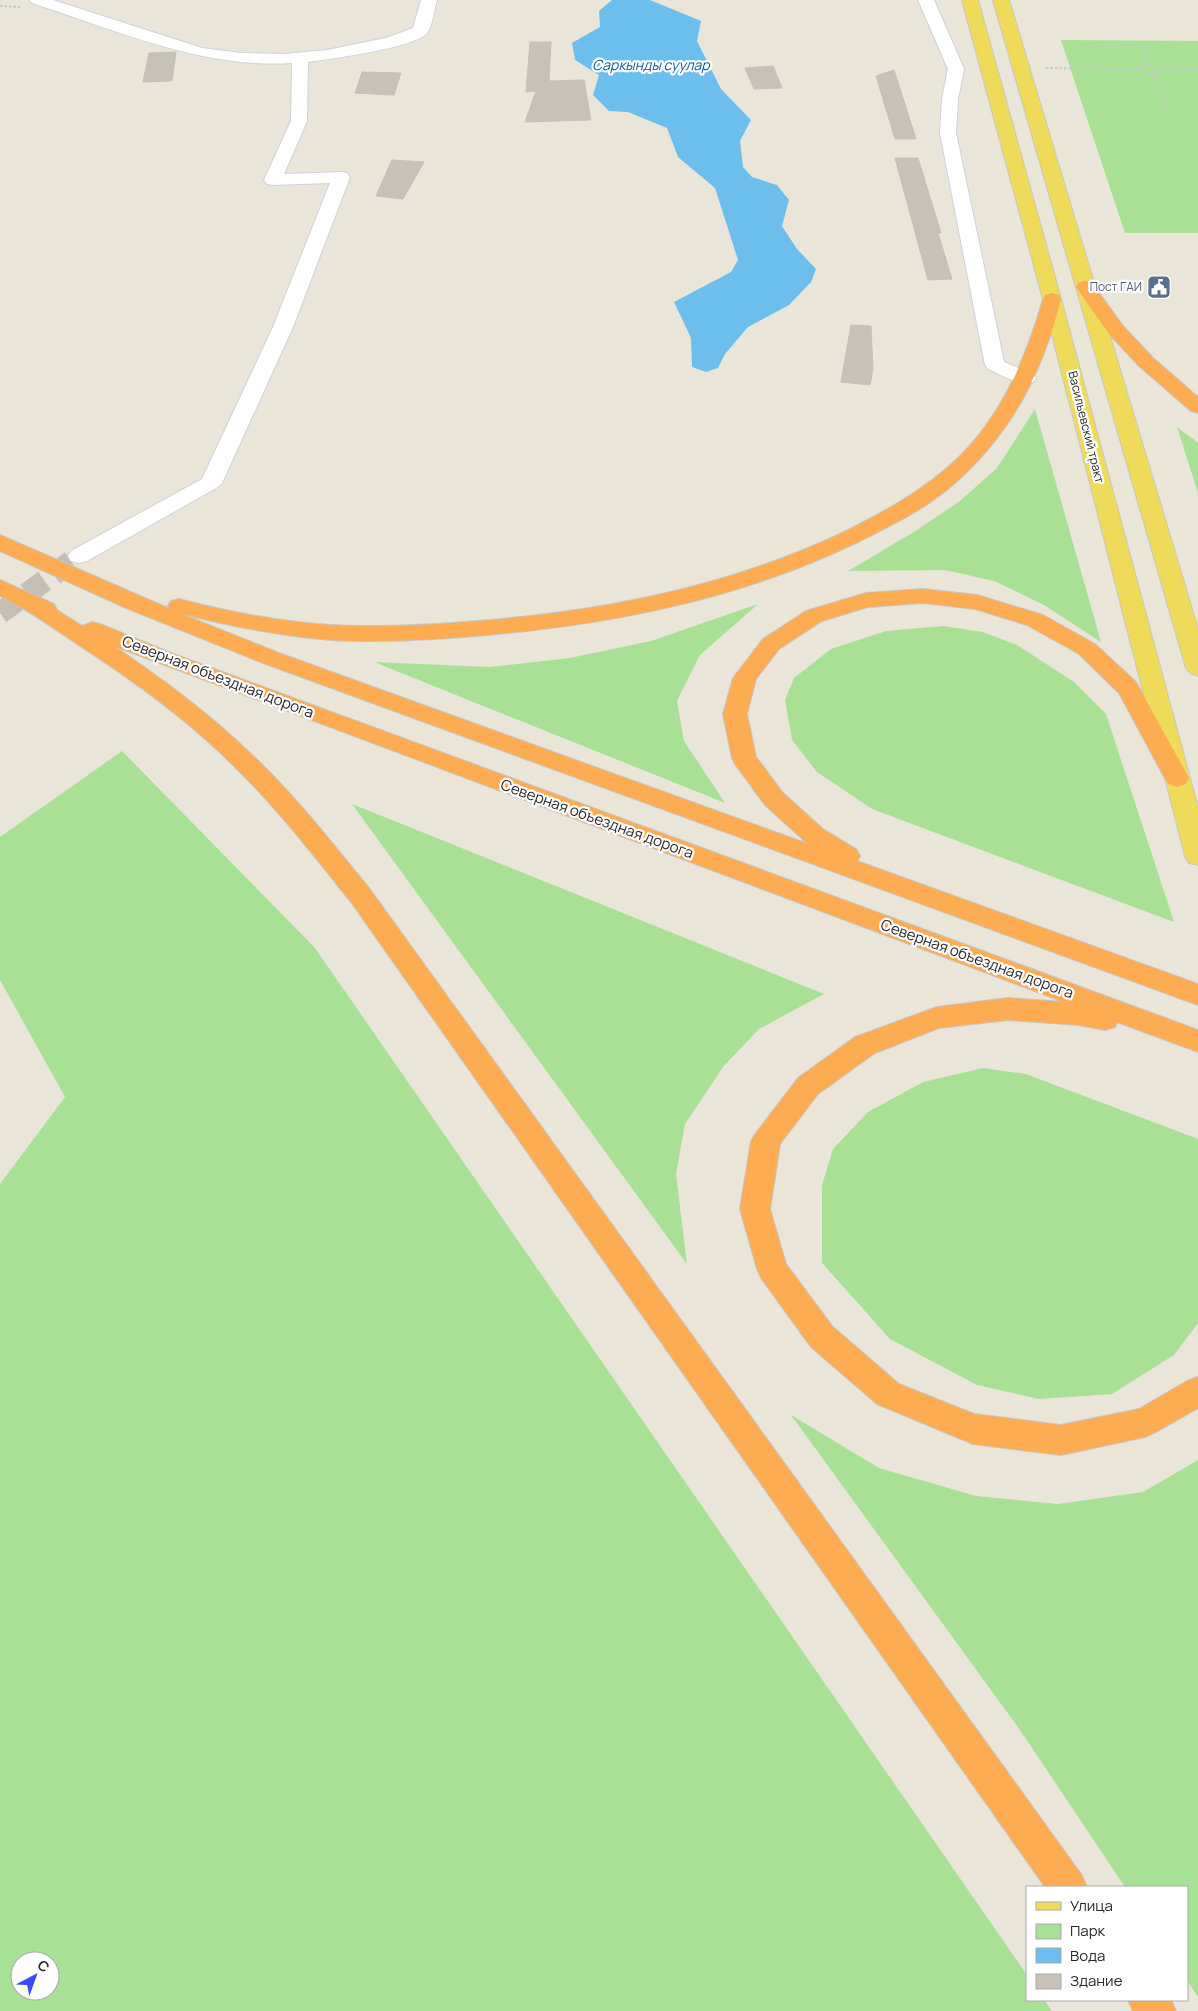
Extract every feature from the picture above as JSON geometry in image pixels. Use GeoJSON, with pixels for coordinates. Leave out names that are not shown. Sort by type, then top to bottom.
{"type":"FeatureCollection","features":[{"type":"Feature","properties":{"kind":"highway"},"geometry":{"type":"LineString","coordinates":[[1085,287],[1116,330],[1146,362],[1198,406]]}},
{"type":"Feature","properties":{"kind":"highway"},"geometry":{"type":"LineString","coordinates":[[53,568],[146,598],[226,619],[316,632],[412,633],[513,626],[599,615],[688,596],[769,572],[842,542],[902,511],[946,480],[985,441],[1013,404],[1043,336],[1052,299]]}},
{"type":"Feature","properties":{"kind":"highway"},"geometry":{"type":"LineString","coordinates":[[0,542],[53,568],[167,617],[271,658],[1198,995]]}},
{"type":"Feature","properties":{"kind":"highway","name":"Северная объездная дорога"},"geometry":{"type":"LineString","coordinates":[[0,587],[29,602],[172,661],[1198,1041]]}},
{"type":"Feature","properties":{"kind":"highway"},"geometry":{"type":"LineString","coordinates":[[931,898],[863,866],[814,835],[774,799],[744,758],[735,714],[745,678],[771,644],[814,616],[866,600],[923,596],[977,602],[1035,620],[1087,649],[1128,688],[1178,778]]}},
{"type":"Feature","properties":{"kind":"highway"},"geometry":{"type":"LineString","coordinates":[[29,602],[168,694],[228,744],[290,810],[354,888],[1067,1886]]}},
{"type":"Feature","properties":{"kind":"highway"},"geometry":{"type":"LineString","coordinates":[[1166,1029],[1078,1014],[1008,1009],[937,1018],[865,1045],[808,1086],[766,1141],[755,1210],[772,1268],[822,1338],[888,1394],[973,1429],[1061,1440],[1145,1422],[1198,1391]]}},
{"type":"Feature","properties":{"kind":"main road","name":"Васильевский тракт"},"geometry":{"type":"LineString","coordinates":[[970,0],[1068,356],[1198,856]]}},
{"type":"Feature","properties":{"kind":"main road"},"geometry":{"type":"LineString","coordinates":[[1001,0],[1198,668]]}},
{"type":"Feature","properties":{"kind":"main road"},"geometry":{"type":"LineString","coordinates":[[1068,356],[1107,356]]}},
{"type":"Feature","properties":{"kind":"street"},"geometry":{"type":"LineString","coordinates":[[38,0],[199,52],[226,58],[250,59],[300,59],[346,52],[406,39],[420,32],[429,0]]}},
{"type":"Feature","properties":{"kind":"street"},"geometry":{"type":"LineString","coordinates":[[926,0],[956,69],[950,99],[948,133],[995,365],[1026,378]]}},
{"type":"Feature","properties":{"kind":"street"},"geometry":{"type":"LineString","coordinates":[[79,556],[211,483],[283,327],[341,177],[273,180],[299,121],[300,59]]}},
{"type":"Feature","properties":{"kind":"path"},"geometry":{"type":"LineString","coordinates":[[1143,46],[1148,64]]}},
{"type":"Feature","properties":{"kind":"path"},"geometry":{"type":"LineString","coordinates":[[1139,68],[1141,64],[1161,68],[1198,68]]}},
{"type":"Feature","properties":{"kind":"path"},"geometry":{"type":"LineString","coordinates":[[1046,68],[1139,68],[1145,72],[1152,73],[1159,72],[1161,68]]}},
{"type":"Feature","properties":{"kind":"path"},"geometry":{"type":"LineString","coordinates":[[1152,73],[1168,115]]}},
{"type":"Feature","properties":{"kind":"green space"},"geometry":{"type":"Polygon","coordinates":[[[1061,40],[1198,41],[1198,233],[1125,233],[1061,40]]]}},
{"type":"Feature","properties":{"kind":"green space"},"geometry":{"type":"Polygon","coordinates":[[[1035,409],[1101,642],[1044,605],[994,581],[945,570],[848,571],[914,532],[960,501],[997,468],[1035,409]]]}},
{"type":"Feature","properties":{"kind":"green space"},"geometry":{"type":"Polygon","coordinates":[[[1177,427],[1198,443],[1198,493],[1177,427]]]}},
{"type":"Feature","properties":{"kind":"green space"},"geometry":{"type":"Polygon","coordinates":[[[758,604],[700,655],[677,701],[684,741],[725,803],[374,662],[489,667],[570,658],[651,641],[758,604]]]}},
{"type":"Feature","properties":{"kind":"green space"},"geometry":{"type":"Polygon","coordinates":[[[943,626],[983,632],[1017,645],[1074,682],[1106,714],[1174,922],[872,809],[817,772],[792,740],[785,700],[794,678],[831,649],[886,631],[943,626]]]}},
{"type":"Feature","properties":{"kind":"green space"},"geometry":{"type":"Polygon","coordinates":[[[122,751],[315,948],[1026,1974],[1026,2001],[1045,2001],[1052,2011],[0,2011],[0,1184],[65,1097],[0,980],[0,837],[122,751]]]}},
{"type":"Feature","properties":{"kind":"green space"},"geometry":{"type":"Polygon","coordinates":[[[352,804],[824,994],[759,1029],[723,1067],[685,1124],[676,1174],[687,1264],[352,804]]]}},
{"type":"Feature","properties":{"kind":"green space"},"geometry":{"type":"Polygon","coordinates":[[[983,1068],[1026,1074],[1198,1139],[1198,1323],[1174,1355],[1112,1394],[1039,1399],[977,1385],[890,1339],[822,1263],[822,1185],[833,1149],[868,1112],[923,1082],[983,1068]]]}},
{"type":"Feature","properties":{"kind":"green space"},"geometry":{"type":"Polygon","coordinates":[[[791,1415],[879,1468],[976,1496],[1058,1504],[1143,1492],[1198,1460],[1198,1997],[1188,1982],[1188,1886],[1124,1886],[1020,1730],[791,1415]]]}},
{"type":"Feature","properties":{"kind":"water","name":"Саркынды суулар"},"geometry":{"type":"Polygon","coordinates":[[[612,0],[650,0],[701,21],[697,41],[721,89],[751,120],[740,141],[743,167],[752,177],[777,185],[789,200],[782,226],[797,249],[816,269],[811,282],[789,305],[748,327],[725,354],[718,368],[706,372],[692,367],[691,338],[674,302],[731,272],[738,260],[715,188],[678,157],[667,128],[628,112],[609,111],[593,95],[599,75],[575,60],[572,43],[600,27],[599,11],[612,0]]]}},
{"type":"Feature","properties":{"kind":"building"},"geometry":{"type":"Polygon","coordinates":[[[530,42],[551,42],[549,81],[584,80],[591,120],[525,122],[536,91],[526,92],[530,42]]]}},
{"type":"Feature","properties":{"kind":"building"},"geometry":{"type":"Polygon","coordinates":[[[176,52],[172,81],[143,82],[149,53],[176,52]]]}},
{"type":"Feature","properties":{"kind":"building"},"geometry":{"type":"Polygon","coordinates":[[[773,66],[782,88],[754,89],[745,68],[773,66]]]}},
{"type":"Feature","properties":{"kind":"building"},"geometry":{"type":"Polygon","coordinates":[[[894,70],[916,139],[895,139],[876,76],[894,70]]]}},
{"type":"Feature","properties":{"kind":"building"},"geometry":{"type":"Polygon","coordinates":[[[362,72],[401,73],[394,95],[355,93],[362,72]]]}},
{"type":"Feature","properties":{"kind":"building"},"geometry":{"type":"Polygon","coordinates":[[[895,158],[918,158],[941,233],[938,233],[952,279],[928,280],[895,158]]]}},
{"type":"Feature","properties":{"kind":"building"},"geometry":{"type":"Polygon","coordinates":[[[392,160],[424,162],[403,199],[376,196],[392,160]]]}},
{"type":"Feature","properties":{"kind":"building"},"geometry":{"type":"Polygon","coordinates":[[[851,325],[871,326],[873,369],[870,385],[841,382],[851,325]]]}},
{"type":"Feature","properties":{"kind":"tunnel"},"geometry":{"type":"LineString","coordinates":[[0,613],[79,556]]}},
{"type":"Feature","properties":{"kind":"place","name":"Пост ГАИ"},"geometry":{"type":"Point","coordinates":[1159,287]}}]}
